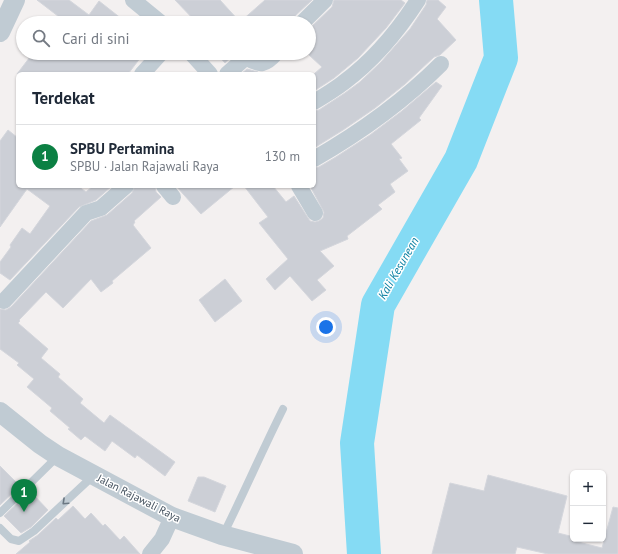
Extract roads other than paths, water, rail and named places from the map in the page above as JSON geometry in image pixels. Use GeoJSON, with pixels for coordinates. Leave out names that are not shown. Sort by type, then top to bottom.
{"type":"FeatureCollection","features":[{"type":"Feature","properties":{"kind":"street"},"geometry":{"type":"LineString","coordinates":[[1,26],[15,0]]}},
{"type":"Feature","properties":{"kind":"street"},"geometry":{"type":"LineString","coordinates":[[133,0],[152,16]]}},
{"type":"Feature","properties":{"kind":"street"},"geometry":{"type":"LineString","coordinates":[[309,16],[324,0]]}},
{"type":"Feature","properties":{"kind":"street"},"geometry":{"type":"LineString","coordinates":[[316,101],[344,83],[374,56],[394,34],[418,0]]}},
{"type":"Feature","properties":{"kind":"street"},"geometry":{"type":"LineString","coordinates":[[144,72],[155,60]]}},
{"type":"Feature","properties":{"kind":"street"},"geometry":{"type":"LineString","coordinates":[[197,60],[208,72]]}},
{"type":"Feature","properties":{"kind":"street"},"geometry":{"type":"LineString","coordinates":[[229,72],[243,60]]}},
{"type":"Feature","properties":{"kind":"street"},"geometry":{"type":"LineString","coordinates":[[251,60],[262,64],[269,60]]}},
{"type":"Feature","properties":{"kind":"street"},"geometry":{"type":"LineString","coordinates":[[316,158],[392,109],[441,64]]}},
{"type":"Feature","properties":{"kind":"street"},"geometry":{"type":"LineString","coordinates":[[4,301],[86,213],[101,208],[124,188]]}},
{"type":"Feature","properties":{"kind":"street"},"geometry":{"type":"LineString","coordinates":[[300,188],[315,213]]}},
{"type":"Feature","properties":{"kind":"street","name":"Jalan Rajawali Raya"},"geometry":{"type":"LineString","coordinates":[[0,413],[58,456],[172,517],[222,535],[250,548],[294,554]]}},
{"type":"Feature","properties":{"kind":"street"},"geometry":{"type":"LineString","coordinates":[[150,554],[162,538],[172,517]]}},
{"type":"Feature","properties":{"kind":"lane"},"geometry":{"type":"LineString","coordinates":[[222,535],[283,409]]}},
{"type":"Feature","properties":{"kind":"lane"},"geometry":{"type":"LineString","coordinates":[[0,513],[58,456]]}},
{"type":"Feature","properties":{"kind":"lane"},"geometry":{"type":"LineString","coordinates":[[0,528],[11,538],[19,542],[34,531],[93,475]]}},
{"type":"Feature","properties":{"kind":"waterway","name":"Kali Kesunean"},"geometry":{"type":"LineString","coordinates":[[364,554],[357,443],[378,305],[461,160],[501,58],[496,0]]}},
{"type":"Feature","properties":{"kind":"place","name":"SPBU Pertamina"},"geometry":{"type":"Point","coordinates":[24,512]}}]}
